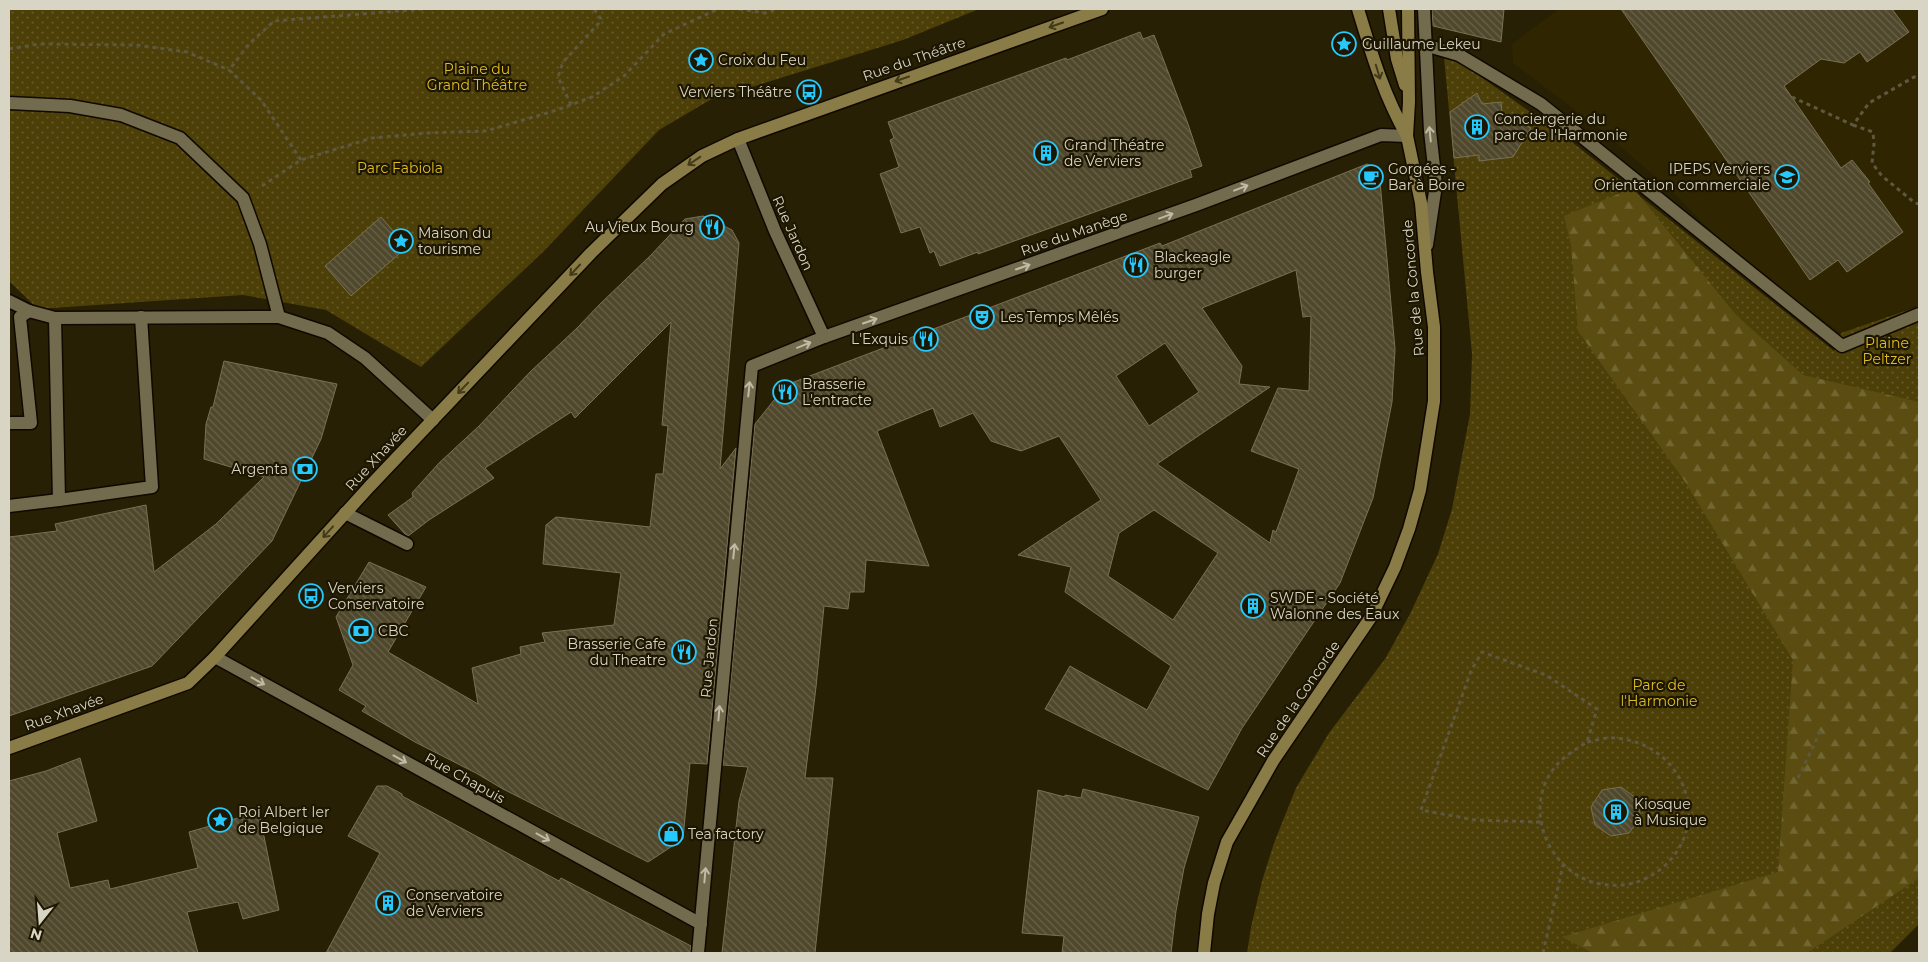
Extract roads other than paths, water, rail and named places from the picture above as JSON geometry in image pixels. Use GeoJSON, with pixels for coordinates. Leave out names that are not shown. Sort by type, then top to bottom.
{"type":"FeatureCollection","features":[{"type":"Feature","properties":{"kind":"street","name":"Rue du Théâtre"},"geometry":{"type":"LineString","coordinates":[[738,139],[1102,9]]}},
{"type":"Feature","properties":{"kind":"street","name":"Rue de la Concorde"},"geometry":{"type":"LineString","coordinates":[[1358,9],[1380,82],[1407,136]]}},
{"type":"Feature","properties":{"kind":"street"},"geometry":{"type":"LineString","coordinates":[[1388,9],[1397,59],[1410,102]]}},
{"type":"Feature","properties":{"kind":"street","name":"Rue de la Concorde"},"geometry":{"type":"LineString","coordinates":[[1204,953],[1208,914],[1214,883],[1227,842],[1273,761],[1371,617],[1384,592],[1409,528],[1420,490],[1434,401],[1434,326],[1429,293],[1421,203],[1407,136],[1410,102],[1408,9]]}},
{"type":"Feature","properties":{"kind":"street"},"geometry":{"type":"LineString","coordinates":[[1424,9],[1430,131],[1436,185],[1426,252]]}},
{"type":"Feature","properties":{"kind":"street"},"geometry":{"type":"LineString","coordinates":[[1425,46],[1459,55],[1541,104],[1842,346],[1919,314]]}},
{"type":"Feature","properties":{"kind":"street"},"geometry":{"type":"LineString","coordinates":[[9,103],[70,106],[121,114],[180,138],[243,198],[260,244],[279,317]]}},
{"type":"Feature","properties":{"kind":"street","name":"Rue du Manège"},"geometry":{"type":"LineString","coordinates":[[752,366],[824,337],[1196,205],[1381,135],[1407,136]]}},
{"type":"Feature","properties":{"kind":"street","name":"Rue Jardon"},"geometry":{"type":"LineString","coordinates":[[738,139],[775,231],[824,337]]}},
{"type":"Feature","properties":{"kind":"street","name":"Rue Xhavée"},"geometry":{"type":"LineString","coordinates":[[9,748],[188,684],[216,657],[345,513],[591,253],[662,184],[702,156],[738,139]]}},
{"type":"Feature","properties":{"kind":"street"},"geometry":{"type":"LineString","coordinates":[[9,301],[29,312],[55,318],[279,317],[328,333],[365,358],[411,398],[432,420]]}},
{"type":"Feature","properties":{"kind":"street"},"geometry":{"type":"LineString","coordinates":[[9,423],[31,423],[20,317],[29,312]]}},
{"type":"Feature","properties":{"kind":"street"},"geometry":{"type":"LineString","coordinates":[[9,506],[152,487],[141,317]]}},
{"type":"Feature","properties":{"kind":"street"},"geometry":{"type":"LineString","coordinates":[[55,318],[59,500]]}},
{"type":"Feature","properties":{"kind":"street","name":"Rue Jardon"},"geometry":{"type":"LineString","coordinates":[[698,953],[752,366]]}},
{"type":"Feature","properties":{"kind":"street"},"geometry":{"type":"LineString","coordinates":[[345,513],[407,544]]}},
{"type":"Feature","properties":{"kind":"street","name":"Rue Chapuis"},"geometry":{"type":"LineString","coordinates":[[216,657],[700,924]]}},
{"type":"Feature","properties":{"kind":"place","name":"Guillaume Lekeu"},"geometry":{"type":"Point","coordinates":[1344,44]}},
{"type":"Feature","properties":{"kind":"place","name":"Croix du Feu"},"geometry":{"type":"Point","coordinates":[701,60]}},
{"type":"Feature","properties":{"kind":"place","name":"Verviers Théâtre"},"geometry":{"type":"Point","coordinates":[809,92]}},
{"type":"Feature","properties":{"kind":"place","name":"Conciergerie du parc de l'Harmonie"},"geometry":{"type":"Point","coordinates":[1477,127]}},
{"type":"Feature","properties":{"kind":"place","name":"Grand Théatre de Verviers"},"geometry":{"type":"Point","coordinates":[1046,153]}},
{"type":"Feature","properties":{"kind":"place","name":"Gorgées - Bar à Boire"},"geometry":{"type":"Point","coordinates":[1371,177]}},
{"type":"Feature","properties":{"kind":"place","name":"IPEPS Verviers Orientation commerciale"},"geometry":{"type":"Point","coordinates":[1787,177]}},
{"type":"Feature","properties":{"kind":"place","name":"Au Vieux Bourg"},"geometry":{"type":"Point","coordinates":[712,227]}},
{"type":"Feature","properties":{"kind":"place","name":"Maison du tourisme"},"geometry":{"type":"Point","coordinates":[401,241]}},
{"type":"Feature","properties":{"kind":"place","name":"Blackeagle burger"},"geometry":{"type":"Point","coordinates":[1136,265]}},
{"type":"Feature","properties":{"kind":"place","name":"Les Temps Mêlés"},"geometry":{"type":"Point","coordinates":[982,317]}},
{"type":"Feature","properties":{"kind":"place","name":"L'Exquis"},"geometry":{"type":"Point","coordinates":[926,339]}},
{"type":"Feature","properties":{"kind":"place","name":"Brasserie L'entracte"},"geometry":{"type":"Point","coordinates":[785,392]}},
{"type":"Feature","properties":{"kind":"place","name":"Argenta"},"geometry":{"type":"Point","coordinates":[305,469]}},
{"type":"Feature","properties":{"kind":"place","name":"Verviers Conservatoire"},"geometry":{"type":"Point","coordinates":[311,596]}},
{"type":"Feature","properties":{"kind":"place","name":"SWDE - Société Walonne des Eaux"},"geometry":{"type":"Point","coordinates":[1253,606]}},
{"type":"Feature","properties":{"kind":"place","name":"CBC"},"geometry":{"type":"Point","coordinates":[361,631]}},
{"type":"Feature","properties":{"kind":"place","name":"Brasserie Cafe du Theatre"},"geometry":{"type":"Point","coordinates":[684,652]}},
{"type":"Feature","properties":{"kind":"place","name":"Kiosque à Musique"},"geometry":{"type":"Point","coordinates":[1616,812]}},
{"type":"Feature","properties":{"kind":"place","name":"Roi Albert Ier de Belgique"},"geometry":{"type":"Point","coordinates":[220,820]}},
{"type":"Feature","properties":{"kind":"place","name":"Tea factory"},"geometry":{"type":"Point","coordinates":[671,834]}},
{"type":"Feature","properties":{"kind":"place","name":"Conservatoire de Verviers"},"geometry":{"type":"Point","coordinates":[388,903]}},
{"type":"Feature","properties":{"kind":"park label","name":"Plaine du Grand Théâtre"},"geometry":{"type":"Point","coordinates":[477,78]}},
{"type":"Feature","properties":{"kind":"park label","name":"Parc Fabiola"},"geometry":{"type":"Point","coordinates":[400,168]}},
{"type":"Feature","properties":{"kind":"park label","name":"Plaine Peltzer"},"geometry":{"type":"Point","coordinates":[1887,352]}},
{"type":"Feature","properties":{"kind":"park label","name":"Parc de l'Harmonie"},"geometry":{"type":"Point","coordinates":[1659,694]}}]}
